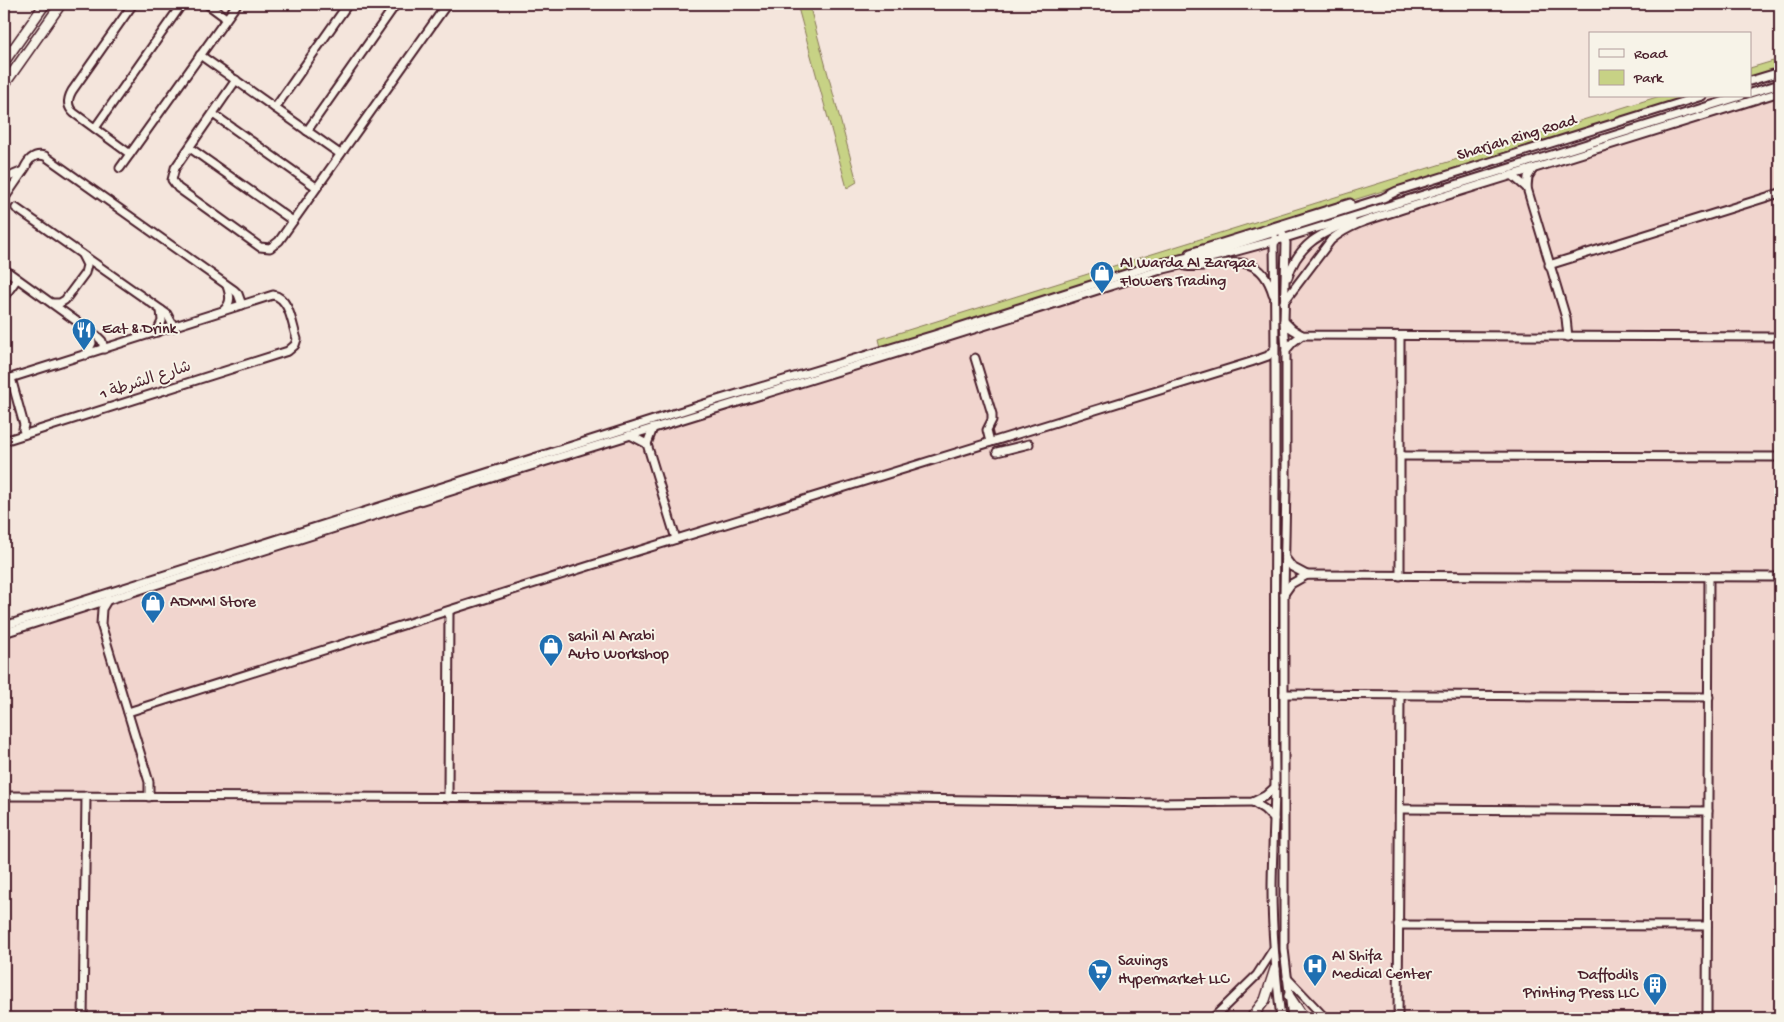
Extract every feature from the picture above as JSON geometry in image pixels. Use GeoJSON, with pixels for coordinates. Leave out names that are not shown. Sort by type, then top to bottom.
{"type":"FeatureCollection","features":[{"type":"Feature","properties":{"kind":"main road"},"geometry":{"type":"LineString","coordinates":[[4,62],[46,4]]}},
{"type":"Feature","properties":{"kind":"main road"},"geometry":{"type":"LineString","coordinates":[[4,85],[61,4]]}},
{"type":"Feature","properties":{"kind":"main road"},"geometry":{"type":"LineString","coordinates":[[1251,1018],[1265,1000],[1275,969]]}},
{"type":"Feature","properties":{"kind":"main road"},"geometry":{"type":"LineString","coordinates":[[1289,996],[1304,1018]]}},
{"type":"Feature","properties":{"kind":"street"},"geometry":{"type":"LineString","coordinates":[[130,154],[72,111],[69,105],[69,97],[133,4]]}},
{"type":"Feature","properties":{"kind":"street"},"geometry":{"type":"LineString","coordinates":[[95,128],[182,4]]}},
{"type":"Feature","properties":{"kind":"street"},"geometry":{"type":"LineString","coordinates":[[207,4],[226,18]]}},
{"type":"Feature","properties":{"kind":"street"},"geometry":{"type":"LineString","coordinates":[[120,168],[236,4]]}},
{"type":"Feature","properties":{"kind":"street"},"geometry":{"type":"LineString","coordinates":[[275,108],[348,4]]}},
{"type":"Feature","properties":{"kind":"street"},"geometry":{"type":"LineString","coordinates":[[307,132],[396,4]]}},
{"type":"Feature","properties":{"kind":"street"},"geometry":{"type":"LineString","coordinates":[[236,80],[175,168],[172,180],[174,184],[253,241],[268,245],[274,243],[283,234],[447,4]]}},
{"type":"Feature","properties":{"kind":"street"},"geometry":{"type":"LineString","coordinates":[[200,55],[340,154]]}},
{"type":"Feature","properties":{"kind":"street"},"geometry":{"type":"LineString","coordinates":[[1752,80],[1780,72]]}},
{"type":"Feature","properties":{"kind":"street"},"geometry":{"type":"LineString","coordinates":[[1752,92],[1780,84]]}},
{"type":"Feature","properties":{"kind":"street"},"geometry":{"type":"LineString","coordinates":[[1284,303],[1325,247],[1338,234],[1346,230],[1380,216],[1780,92]]}},
{"type":"Feature","properties":{"kind":"street","name":"Sharjah Ring Road"},"geometry":{"type":"LineString","coordinates":[[1397,191],[1696,98]]}},
{"type":"Feature","properties":{"kind":"street"},"geometry":{"type":"LineString","coordinates":[[1157,264],[1212,252],[1400,201],[1735,98]]}},
{"type":"Feature","properties":{"kind":"street"},"geometry":{"type":"LineString","coordinates":[[213,114],[316,187]]}},
{"type":"Feature","properties":{"kind":"street"},"geometry":{"type":"LineString","coordinates":[[190,148],[292,221]]}},
{"type":"Feature","properties":{"kind":"street"},"geometry":{"type":"LineString","coordinates":[[4,176],[14,175],[38,159],[53,163],[238,294],[255,301]]}},
{"type":"Feature","properties":{"kind":"street"},"geometry":{"type":"LineString","coordinates":[[1533,169],[1528,177],[1526,188],[1566,318],[1568,337]]}},
{"type":"Feature","properties":{"kind":"street"},"geometry":{"type":"LineString","coordinates":[[4,198],[24,170]]}},
{"type":"Feature","properties":{"kind":"street"},"geometry":{"type":"LineString","coordinates":[[1512,175],[1526,188]]}},
{"type":"Feature","properties":{"kind":"street"},"geometry":{"type":"LineString","coordinates":[[4,176],[12,186]]}},
{"type":"Feature","properties":{"kind":"street"},"geometry":{"type":"LineString","coordinates":[[4,183],[12,186]]}},
{"type":"Feature","properties":{"kind":"street"},"geometry":{"type":"LineString","coordinates":[[4,633],[630,435],[1180,264],[1222,256],[1274,241],[1281,233],[1383,198],[1397,191]]}},
{"type":"Feature","properties":{"kind":"street"},"geometry":{"type":"LineString","coordinates":[[4,626],[694,407],[934,335],[1351,203],[1387,192],[1397,191]]}},
{"type":"Feature","properties":{"kind":"street"},"geometry":{"type":"LineString","coordinates":[[1549,265],[1780,193]]}},
{"type":"Feature","properties":{"kind":"street"},"geometry":{"type":"LineString","coordinates":[[1292,1018],[1284,949],[1285,293],[1291,267],[1296,256],[1308,244],[1345,224],[1388,208],[1400,201]]}},
{"type":"Feature","properties":{"kind":"street"},"geometry":{"type":"LineString","coordinates":[[16,208],[164,312],[186,323]]}},
{"type":"Feature","properties":{"kind":"street"},"geometry":{"type":"LineString","coordinates":[[1281,233],[1285,293]]}},
{"type":"Feature","properties":{"kind":"street"},"geometry":{"type":"LineString","coordinates":[[1274,241],[1276,485],[1275,787],[1272,891],[1275,969],[1281,1018]]}},
{"type":"Feature","properties":{"kind":"street"},"geometry":{"type":"LineString","coordinates":[[51,303],[60,303],[65,300],[85,273],[87,265],[82,255]]}},
{"type":"Feature","properties":{"kind":"street"},"geometry":{"type":"LineString","coordinates":[[1180,264],[1195,267],[1232,262],[1247,264],[1255,268],[1267,280],[1275,302]]}},
{"type":"Feature","properties":{"kind":"street"},"geometry":{"type":"LineString","coordinates":[[4,269],[94,334],[120,344]]}},
{"type":"Feature","properties":{"kind":"street"},"geometry":{"type":"LineString","coordinates":[[4,297],[17,279]]}},
{"type":"Feature","properties":{"kind":"street"},"geometry":{"type":"LineString","coordinates":[[229,287],[239,306]]}},
{"type":"Feature","properties":{"kind":"street"},"geometry":{"type":"LineString","coordinates":[[220,312],[230,300],[229,287]]}},
{"type":"Feature","properties":{"kind":"street"},"geometry":{"type":"LineString","coordinates":[[238,294],[239,306]]}},
{"type":"Feature","properties":{"kind":"street","name":"شارع الشرطة 1"},"geometry":{"type":"LineString","coordinates":[[4,441],[288,351],[295,345],[297,339],[285,302],[273,295],[255,301]]}},
{"type":"Feature","properties":{"kind":"street"},"geometry":{"type":"LineString","coordinates":[[28,434],[23,429],[24,425],[14,391],[7,379],[255,301]]}},
{"type":"Feature","properties":{"kind":"street"},"geometry":{"type":"LineString","coordinates":[[164,312],[171,328]]}},
{"type":"Feature","properties":{"kind":"street"},"geometry":{"type":"LineString","coordinates":[[157,332],[164,312]]}},
{"type":"Feature","properties":{"kind":"street"},"geometry":{"type":"LineString","coordinates":[[1284,321],[1302,335],[1780,338]]}},
{"type":"Feature","properties":{"kind":"street"},"geometry":{"type":"LineString","coordinates":[[94,334],[102,350]]}},
{"type":"Feature","properties":{"kind":"street"},"geometry":{"type":"LineString","coordinates":[[86,355],[94,334]]}},
{"type":"Feature","properties":{"kind":"street"},"geometry":{"type":"LineString","coordinates":[[1286,350],[1302,335]]}},
{"type":"Feature","properties":{"kind":"street"},"geometry":{"type":"LineString","coordinates":[[1400,336],[1400,576]]}},
{"type":"Feature","properties":{"kind":"street"},"geometry":{"type":"LineString","coordinates":[[128,712],[676,539],[1251,362],[1268,356],[1274,349]]}},
{"type":"Feature","properties":{"kind":"street"},"geometry":{"type":"LineString","coordinates":[[975,358],[992,414],[988,430],[990,442]]}},
{"type":"Feature","properties":{"kind":"street"},"geometry":{"type":"LineString","coordinates":[[1251,362],[1264,361],[1275,370]]}},
{"type":"Feature","properties":{"kind":"street"},"geometry":{"type":"LineString","coordinates":[[653,428],[648,444],[676,539]]}},
{"type":"Feature","properties":{"kind":"street"},"geometry":{"type":"LineString","coordinates":[[630,435],[648,444]]}},
{"type":"Feature","properties":{"kind":"street"},"geometry":{"type":"LineString","coordinates":[[1015,435],[1019,447]]}},
{"type":"Feature","properties":{"kind":"street"},"geometry":{"type":"LineString","coordinates":[[997,452],[1029,444]]}},
{"type":"Feature","properties":{"kind":"street"},"geometry":{"type":"LineString","coordinates":[[1400,456],[1780,457]]}},
{"type":"Feature","properties":{"kind":"street"},"geometry":{"type":"LineString","coordinates":[[1285,558],[1292,567],[1307,575],[1780,577]]}},
{"type":"Feature","properties":{"kind":"street"},"geometry":{"type":"LineString","coordinates":[[1284,594],[1291,584],[1307,575]]}},
{"type":"Feature","properties":{"kind":"street"},"geometry":{"type":"LineString","coordinates":[[1707,1018],[1709,577]]}},
{"type":"Feature","properties":{"kind":"street"},"geometry":{"type":"LineString","coordinates":[[108,599],[102,609],[101,624],[149,782],[150,797]]}},
{"type":"Feature","properties":{"kind":"street"},"geometry":{"type":"LineString","coordinates":[[448,798],[449,611]]}},
{"type":"Feature","properties":{"kind":"street"},"geometry":{"type":"LineString","coordinates":[[1284,694],[1709,697]]}},
{"type":"Feature","properties":{"kind":"street"},"geometry":{"type":"LineString","coordinates":[[1398,1018],[1400,696]]}},
{"type":"Feature","properties":{"kind":"street"},"geometry":{"type":"LineString","coordinates":[[4,796],[908,799],[1156,803],[1253,802],[1275,787]]}},
{"type":"Feature","properties":{"kind":"street"},"geometry":{"type":"LineString","coordinates":[[84,1018],[86,796]]}},
{"type":"Feature","properties":{"kind":"street"},"geometry":{"type":"LineString","coordinates":[[1253,802],[1274,819]]}},
{"type":"Feature","properties":{"kind":"street"},"geometry":{"type":"LineString","coordinates":[[1400,809],[1708,811]]}},
{"type":"Feature","properties":{"kind":"street"},"geometry":{"type":"LineString","coordinates":[[1398,925],[1708,926]]}},
{"type":"Feature","properties":{"kind":"street"},"geometry":{"type":"LineString","coordinates":[[1213,1018],[1257,975],[1274,950]]}},
{"type":"Feature","properties":{"kind":"street"},"geometry":{"type":"LineString","coordinates":[[1286,977],[1324,1018]]}},
{"type":"Feature","properties":{"kind":"shaded area"},"geometry":{"type":"Polygon","coordinates":[[[1780,77],[1780,1018],[1286,1018],[1277,926],[1280,289],[1267,990],[1273,1018],[4,1018],[4,638],[1714,98],[1752,98],[1752,86],[1780,77]]]}},
{"type":"Feature","properties":{"kind":"green space"},"geometry":{"type":"Polygon","coordinates":[[[797,4],[809,4],[857,182],[847,188],[797,4]]]}},
{"type":"Feature","properties":{"kind":"green space"},"geometry":{"type":"Polygon","coordinates":[[[1780,59],[1780,67],[1752,76],[1752,67],[1780,59]]]}},
{"type":"Feature","properties":{"kind":"green space"},"geometry":{"type":"Polygon","coordinates":[[[1654,98],[1682,98],[881,347],[879,339],[1654,98]]]}},
{"type":"Feature","properties":{"kind":"place","name":"Al Warda Al Zarqaa Flowers Trading"},"geometry":{"type":"Point","coordinates":[1102,294]}},
{"type":"Feature","properties":{"kind":"place","name":"Eat & Drink"},"geometry":{"type":"Point","coordinates":[84,351]}},
{"type":"Feature","properties":{"kind":"place","name":"ADMMI Store"},"geometry":{"type":"Point","coordinates":[153,624]}},
{"type":"Feature","properties":{"kind":"place","name":"sahil Al Arabi Auto Workshop"},"geometry":{"type":"Point","coordinates":[551,667]}},
{"type":"Feature","properties":{"kind":"place","name":"Al Shifa Medical Center"},"geometry":{"type":"Point","coordinates":[1315,987]}},
{"type":"Feature","properties":{"kind":"place","name":"Savings Hypermarket LLC"},"geometry":{"type":"Point","coordinates":[1100,992]}},
{"type":"Feature","properties":{"kind":"place","name":"Daffodils Printing Press LLC"},"geometry":{"type":"Point","coordinates":[1655,1006]}}]}
